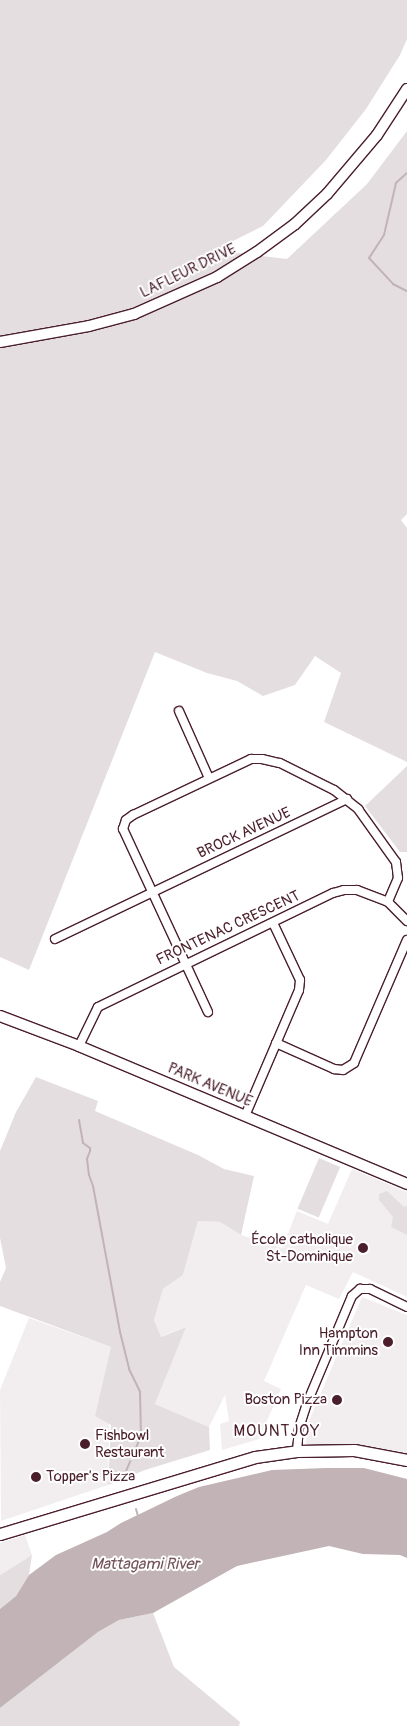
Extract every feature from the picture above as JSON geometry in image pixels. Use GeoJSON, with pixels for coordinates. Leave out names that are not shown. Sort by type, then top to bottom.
{"type":"FeatureCollection","features":[{"type":"Feature","properties":{"kind":"main road","name":"LAFLEUR DRIVE"},"geometry":{"type":"LineString","coordinates":[[0,342],[89,326],[134,314],[217,277],[258,252],[295,224],[327,194],[377,135],[407,89]]}},
{"type":"Feature","properties":{"kind":"main road","name":"PARK AVENUE"},"geometry":{"type":"LineString","coordinates":[[1,1020],[79,1046],[407,1184]]}},
{"type":"Feature","properties":{"kind":"main road"},"geometry":{"type":"LineString","coordinates":[[0,1534],[255,1456],[297,1450],[354,1450],[407,1460]]}},
{"type":"Feature","properties":{"kind":"street"},"geometry":{"type":"LineString","coordinates":[[178,711],[209,778]]}},
{"type":"Feature","properties":{"kind":"street"},"geometry":{"type":"LineString","coordinates":[[208,1012],[123,830],[126,820],[251,759],[262,759],[280,763],[319,781],[347,799],[358,809],[396,862],[398,878],[388,902]]}},
{"type":"Feature","properties":{"kind":"street","name":"BROCK AVENUE"},"geometry":{"type":"LineString","coordinates":[[55,939],[347,799]]}},
{"type":"Feature","properties":{"kind":"street","name":"FRONTENAC CRESCENT"},"geometry":{"type":"LineString","coordinates":[[79,1046],[98,1006],[332,893],[344,890],[357,890],[388,902],[407,921]]}},
{"type":"Feature","properties":{"kind":"street"},"geometry":{"type":"LineString","coordinates":[[245,1116],[298,990],[300,980],[273,923]]}},
{"type":"Feature","properties":{"kind":"street"},"geometry":{"type":"LineString","coordinates":[[276,1043],[334,1069],[343,1070],[354,1063],[407,940]]}},
{"type":"Feature","properties":{"kind":"street"},"geometry":{"type":"LineString","coordinates":[[297,1450],[299,1428],[307,1403],[352,1296],[360,1289],[370,1289],[407,1307]]}},
{"type":"Feature","properties":{"kind":"shaded area"},"geometry":{"type":"Polygon","coordinates":[[[0,0],[407,0],[407,39],[400,55],[366,109],[326,160],[263,226],[215,250],[287,259],[367,184],[407,131],[407,514],[401,520],[407,528],[407,762],[324,722],[341,673],[315,656],[295,685],[263,696],[237,681],[207,673],[155,652],[29,970],[0,957],[0,0]]]}},
{"type":"Feature","properties":{"kind":"shaded area"},"geometry":{"type":"Polygon","coordinates":[[[407,766],[407,852],[400,852],[365,806],[407,766]]]}},
{"type":"Feature","properties":{"kind":"shaded area"},"geometry":{"type":"Polygon","coordinates":[[[36,1077],[98,1101],[95,1111],[198,1155],[224,1169],[254,1176],[241,1235],[220,1222],[198,1221],[183,1275],[163,1289],[154,1320],[161,1337],[186,1327],[155,1404],[209,1427],[210,1450],[145,1470],[108,1485],[111,1425],[95,1416],[111,1347],[0,1306],[0,1282],[6,1268],[0,1238],[0,1151],[16,1112],[36,1077]]]}},
{"type":"Feature","properties":{"kind":"shaded area"},"geometry":{"type":"Polygon","coordinates":[[[319,1158],[340,1167],[319,1218],[298,1209],[319,1158]]]}},
{"type":"Feature","properties":{"kind":"shaded area"},"geometry":{"type":"Polygon","coordinates":[[[352,1169],[407,1192],[407,1297],[353,1272],[339,1299],[306,1285],[264,1381],[281,1389],[259,1439],[222,1450],[220,1424],[229,1421],[225,1395],[209,1427],[155,1404],[185,1327],[160,1337],[154,1320],[163,1289],[183,1275],[198,1221],[220,1222],[241,1235],[282,1248],[297,1211],[328,1224],[352,1169]]]}},
{"type":"Feature","properties":{"kind":"shaded area"},"geometry":{"type":"Polygon","coordinates":[[[387,1191],[404,1207],[407,1206],[407,1235],[391,1227],[393,1217],[379,1200],[379,1194],[387,1191]]]}},
{"type":"Feature","properties":{"kind":"shaded area"},"geometry":{"type":"Polygon","coordinates":[[[362,1297],[407,1315],[407,1456],[366,1446],[306,1444],[308,1423],[362,1297]]]}},
{"type":"Feature","properties":{"kind":"shaded area"},"geometry":{"type":"Polygon","coordinates":[[[29,1318],[111,1347],[108,1485],[1,1521],[0,1390],[29,1318]]]}},
{"type":"Feature","properties":{"kind":"shaded area"},"geometry":{"type":"Polygon","coordinates":[[[25,1535],[32,1555],[0,1575],[0,1543],[25,1535]]]}},
{"type":"Feature","properties":{"kind":"shaded area"},"geometry":{"type":"Polygon","coordinates":[[[32,1555],[29,1575],[16,1596],[0,1609],[0,1575],[32,1555]]]}},
{"type":"Feature","properties":{"kind":"shaded area"},"geometry":{"type":"Polygon","coordinates":[[[153,1613],[174,1667],[240,1722],[239,1726],[0,1726],[0,1708],[98,1632],[119,1620],[153,1613]]]}},
{"type":"Feature","properties":{"kind":"water","name":"Mattagami River"},"geometry":{"type":"Polygon","coordinates":[[[364,1468],[407,1479],[407,1558],[400,1555],[363,1554],[329,1546],[237,1566],[153,1613],[119,1620],[98,1632],[0,1708],[0,1609],[16,1596],[29,1575],[56,1555],[199,1487],[272,1470],[364,1468]]]}},
{"type":"Feature","properties":{"kind":"waterway"},"geometry":{"type":"LineString","coordinates":[[407,173],[396,183],[384,235],[369,258],[393,284],[407,291]]}},
{"type":"Feature","properties":{"kind":"waterway"},"geometry":{"type":"LineString","coordinates":[[79,1120],[83,1143],[90,1148],[87,1159],[89,1175],[93,1186],[120,1332],[129,1369],[140,1392],[141,1436],[126,1471]]}},
{"type":"Feature","properties":{"kind":"waterway"},"geometry":{"type":"LineString","coordinates":[[136,1509],[138,1516]]}},
{"type":"Feature","properties":{"kind":"place","name":"École catholique St-Dominique"},"geometry":{"type":"Point","coordinates":[363,1248]}},
{"type":"Feature","properties":{"kind":"place","name":"Hampton Inn Timmins"},"geometry":{"type":"Point","coordinates":[388,1342]}},
{"type":"Feature","properties":{"kind":"place","name":"Boston Pizza"},"geometry":{"type":"Point","coordinates":[337,1400]}},
{"type":"Feature","properties":{"kind":"place","name":"Fishbowl Restaurant"},"geometry":{"type":"Point","coordinates":[85,1444]}},
{"type":"Feature","properties":{"kind":"place","name":"Topper's Pizza"},"geometry":{"type":"Point","coordinates":[36,1477]}},
{"type":"Feature","properties":{"kind":"district","name":"MOUNTJOY"},"geometry":{"type":"Point","coordinates":[277,1431]}}]}
